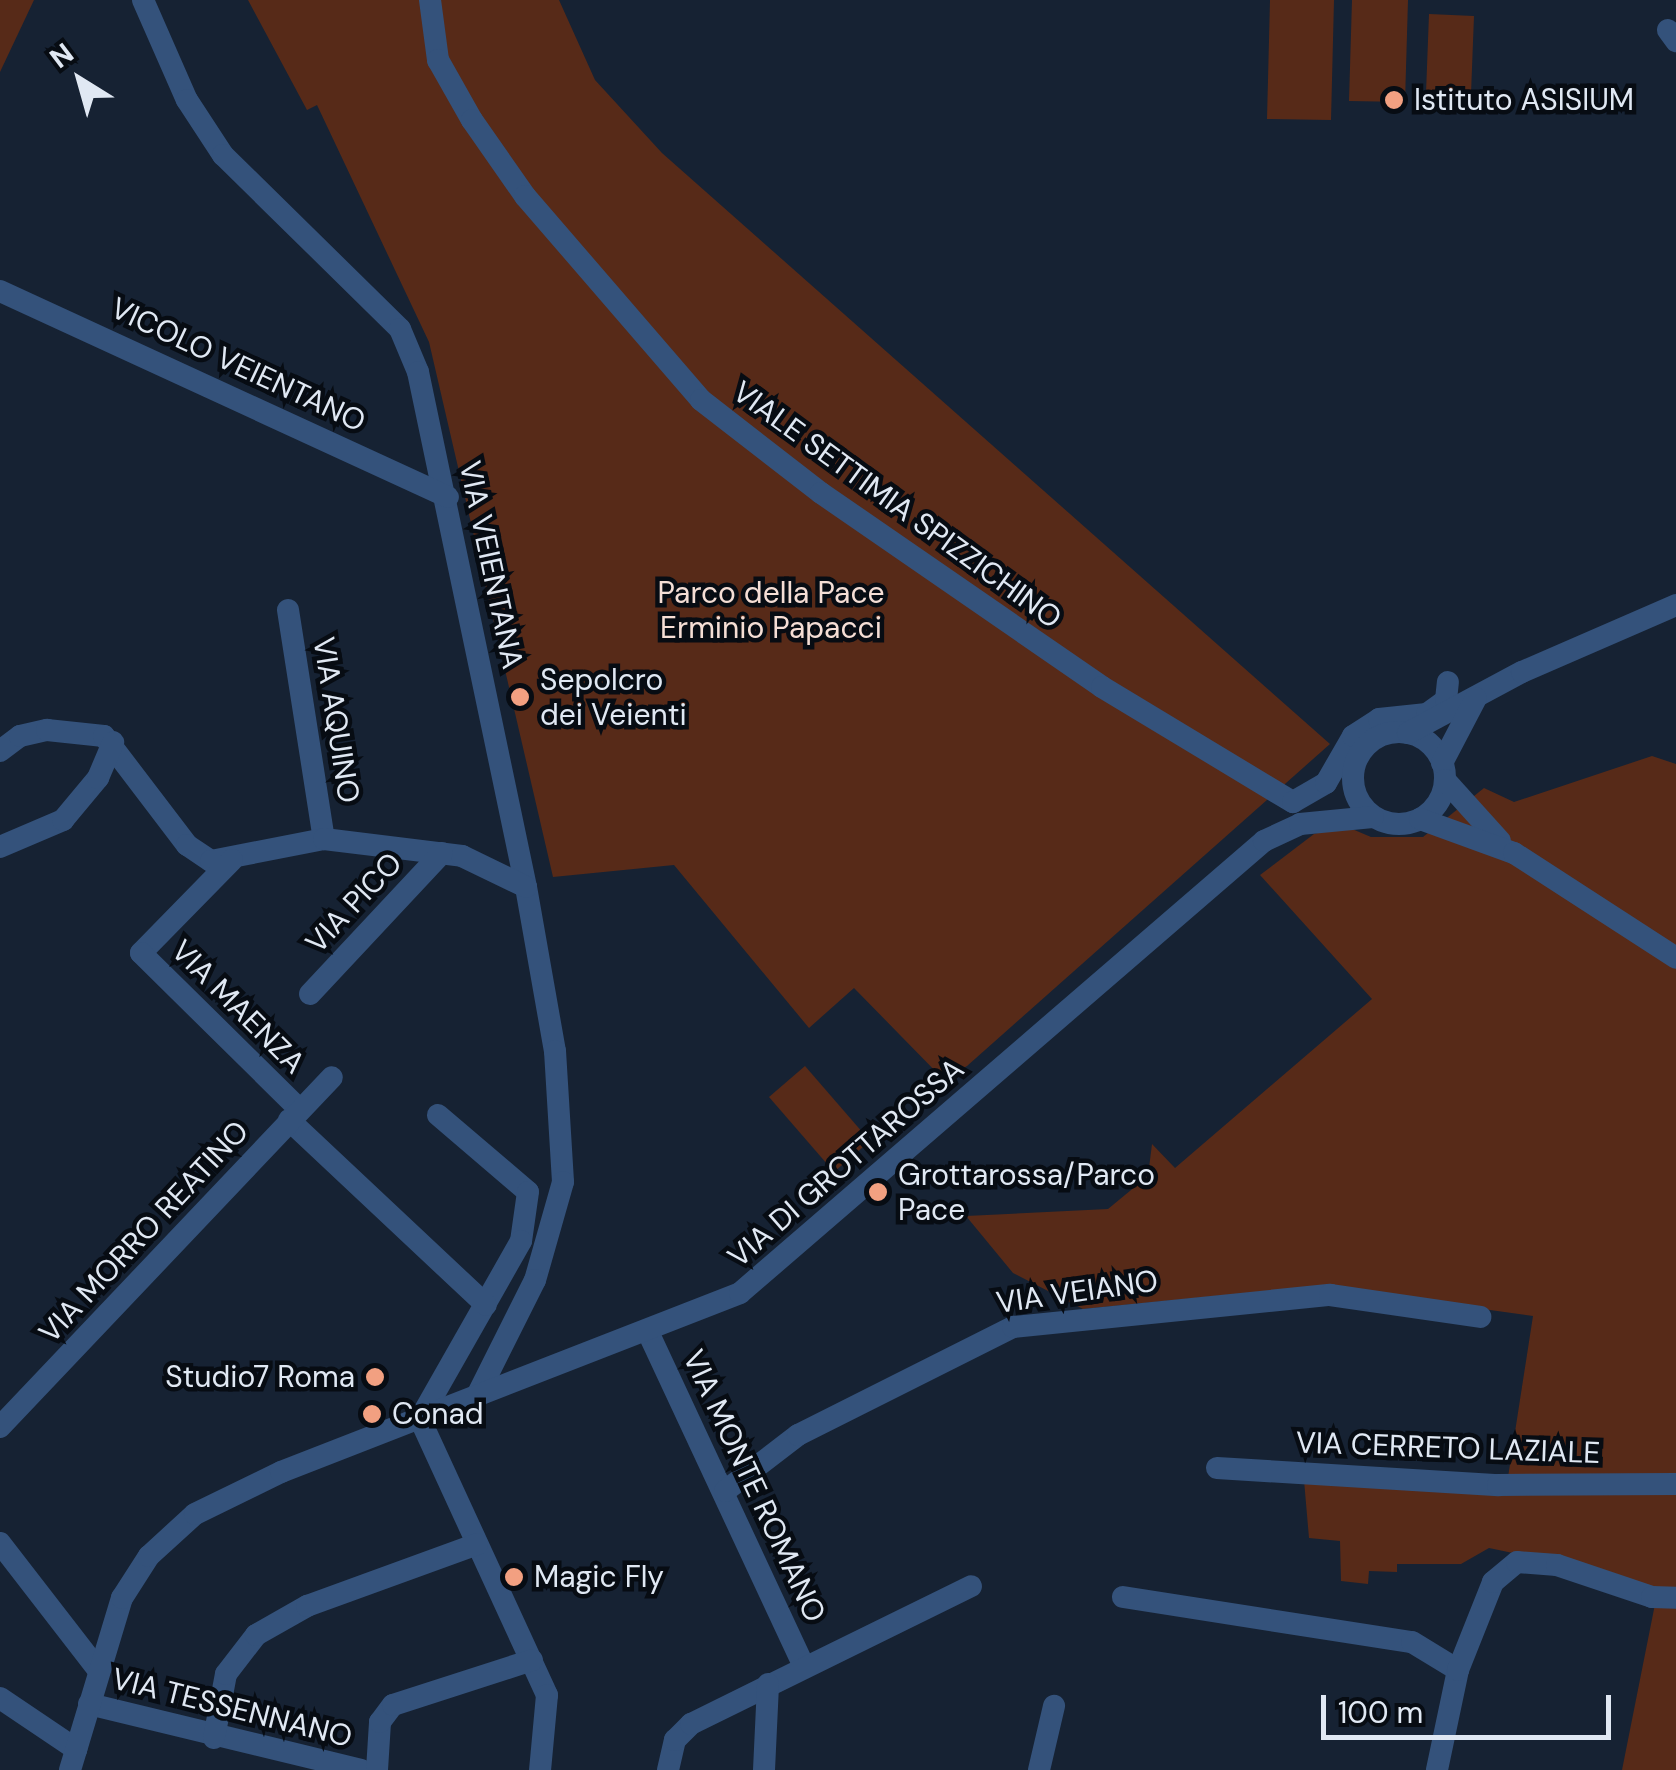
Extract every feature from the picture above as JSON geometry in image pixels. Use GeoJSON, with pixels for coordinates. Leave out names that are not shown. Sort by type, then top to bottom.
{"type":"FeatureCollection","features":[{"type":"Feature","properties":{"kind":"street","name":"VIA VEIENTANA"},"geometry":{"type":"LineString","coordinates":[[143,0],[186,100],[223,155],[406,339],[448,498],[555,1051],[563,1182],[534,1280],[476,1398]]}},
{"type":"Feature","properties":{"kind":"street","name":"VIALE SETTIMIA SPIZZICHINO"},"geometry":{"type":"LineString","coordinates":[[430,0],[438,60],[472,120],[526,196],[700,400],[821,493],[1102,687],[1293,802],[1326,783],[1353,736],[1379,719],[1427,714],[1446,700],[1448,682]]}},
{"type":"Feature","properties":{"kind":"street","name":"VICOLO VEIENTANO"},"geometry":{"type":"LineString","coordinates":[[0,291],[448,498]]}},
{"type":"Feature","properties":{"kind":"street"},"geometry":{"type":"LineString","coordinates":[[1676,605],[1408,734],[1379,737],[1354,766],[1356,795],[1373,817],[1395,824],[1420,819],[1514,853],[1676,958]]}},
{"type":"Feature","properties":{"kind":"street","name":"VIA AQUINO"},"geometry":{"type":"LineString","coordinates":[[288,610],[324,839]]}},
{"type":"Feature","properties":{"kind":"street"},"geometry":{"type":"LineString","coordinates":[[1420,819],[1438,802],[1443,772],[1476,698]]}},
{"type":"Feature","properties":{"kind":"street"},"geometry":{"type":"LineString","coordinates":[[0,750],[20,736],[56,729],[88,730],[113,742],[193,852],[232,860],[324,839],[442,853],[487,863],[526,887]]}},
{"type":"Feature","properties":{"kind":"street"},"geometry":{"type":"LineString","coordinates":[[1408,734],[1429,744],[1443,772],[1514,853]]}},
{"type":"Feature","properties":{"kind":"street"},"geometry":{"type":"LineString","coordinates":[[0,848],[63,820],[98,778],[113,742]]}},
{"type":"Feature","properties":{"kind":"street","name":"VIA DI GROTTAROSSA"},"geometry":{"type":"LineString","coordinates":[[1300,824],[1354,766]]}},
{"type":"Feature","properties":{"kind":"street","name":"VIA DI GROTTAROSSA"},"geometry":{"type":"LineString","coordinates":[[73,1759],[98,1670],[130,1583],[185,1521],[233,1491],[724,1302],[766,1276],[1264,841],[1300,824],[1373,817]]}},
{"type":"Feature","properties":{"kind":"street","name":"VIA PICO"},"geometry":{"type":"LineString","coordinates":[[310,994],[442,853]]}},
{"type":"Feature","properties":{"kind":"street","name":"VIA MAENZA"},"geometry":{"type":"LineString","coordinates":[[232,860],[141,953],[295,1115]]}},
{"type":"Feature","properties":{"kind":"street","name":"VIA MORRO REATINO"},"geometry":{"type":"LineString","coordinates":[[0,1427],[332,1077]]}},
{"type":"Feature","properties":{"kind":"street"},"geometry":{"type":"LineString","coordinates":[[295,1115],[486,1305]]}},
{"type":"Feature","properties":{"kind":"street"},"geometry":{"type":"LineString","coordinates":[[438,1115],[528,1192],[521,1241],[420,1418],[548,1698],[540,1770]]}},
{"type":"Feature","properties":{"kind":"street","name":"VIA VEIANO"},"geometry":{"type":"LineString","coordinates":[[725,1491],[798,1436],[973,1341],[1013,1327],[1330,1295],[1480,1318]]}},
{"type":"Feature","properties":{"kind":"street","name":"VIA MONTE ROMANO"},"geometry":{"type":"LineString","coordinates":[[648,1332],[804,1666]]}},
{"type":"Feature","properties":{"kind":"street","name":"VIA CERRETO LAZIALE"},"geometry":{"type":"LineString","coordinates":[[1218,1468],[1498,1484],[1676,1484]]}},
{"type":"Feature","properties":{"kind":"street"},"geometry":{"type":"LineString","coordinates":[[0,1543],[98,1670]]}},
{"type":"Feature","properties":{"kind":"street"},"geometry":{"type":"LineString","coordinates":[[214,1738],[226,1674],[256,1634],[307,1606],[477,1544]]}},
{"type":"Feature","properties":{"kind":"street"},"geometry":{"type":"LineString","coordinates":[[1436,1770],[1458,1670],[1493,1582],[1517,1562],[1557,1564],[1652,1597],[1676,1598]]}},
{"type":"Feature","properties":{"kind":"street"},"geometry":{"type":"LineString","coordinates":[[668,1770],[675,1740],[688,1726],[971,1586]]}},
{"type":"Feature","properties":{"kind":"street"},"geometry":{"type":"LineString","coordinates":[[1122,1597],[1394,1636],[1458,1670]]}},
{"type":"Feature","properties":{"kind":"street"},"geometry":{"type":"LineString","coordinates":[[377,1770],[380,1722],[393,1705],[532,1660]]}},
{"type":"Feature","properties":{"kind":"street"},"geometry":{"type":"LineString","coordinates":[[764,1770],[768,1684]]}},
{"type":"Feature","properties":{"kind":"street"},"geometry":{"type":"LineString","coordinates":[[0,1698],[73,1759]]}},
{"type":"Feature","properties":{"kind":"street","name":"VIA TESSENNANO"},"geometry":{"type":"LineString","coordinates":[[89,1704],[214,1738],[361,1770]]}},
{"type":"Feature","properties":{"kind":"street"},"geometry":{"type":"LineString","coordinates":[[1040,1770],[1054,1706]]}},
{"type":"Feature","properties":{"kind":"green space"},"geometry":{"type":"Polygon","coordinates":[[[0,0],[34,0],[0,72],[0,0]]]}},
{"type":"Feature","properties":{"kind":"green space","name":"Parco della Pace Erminio Papacci"},"geometry":{"type":"Polygon","coordinates":[[[248,0],[559,0],[595,80],[662,153],[1330,744],[967,1066],[944,1080],[854,988],[809,1028],[674,865],[553,877],[429,342],[317,105],[307,110],[248,0]]]}},
{"type":"Feature","properties":{"kind":"green space"},"geometry":{"type":"Polygon","coordinates":[[[1270,0],[1334,0],[1331,120],[1267,119],[1270,0]]]}},
{"type":"Feature","properties":{"kind":"green space"},"geometry":{"type":"Polygon","coordinates":[[[1352,0],[1408,0],[1405,102],[1349,101],[1352,0]]]}},
{"type":"Feature","properties":{"kind":"green space"},"geometry":{"type":"Polygon","coordinates":[[[1429,14],[1474,16],[1471,94],[1426,93],[1429,14]]]}},
{"type":"Feature","properties":{"kind":"green space"},"geometry":{"type":"Polygon","coordinates":[[[1652,756],[1676,764],[1676,1770],[1622,1770],[1657,1594],[1609,1573],[1489,1548],[1461,1564],[1397,1564],[1397,1572],[1369,1571],[1368,1584],[1341,1581],[1340,1541],[1309,1538],[1304,1480],[1506,1490],[1533,1316],[1318,1286],[1083,1309],[1013,1273],[966,1216],[1108,1209],[1148,1176],[1152,1144],[1175,1168],[1372,999],[1260,875],[1314,834],[1345,826],[1371,837],[1423,837],[1484,788],[1514,802],[1652,756]]]}},
{"type":"Feature","properties":{"kind":"green space"},"geometry":{"type":"Polygon","coordinates":[[[805,1066],[870,1141],[834,1172],[769,1097],[805,1066]]]}},
{"type":"Feature","properties":{"kind":"place","name":"Istituto ASISIUM"},"geometry":{"type":"Point","coordinates":[1394,100]}},
{"type":"Feature","properties":{"kind":"place","name":"Sepolcro dei Veienti"},"geometry":{"type":"Point","coordinates":[520,697]}},
{"type":"Feature","properties":{"kind":"place","name":"Grottarossa/Parco Pace"},"geometry":{"type":"Point","coordinates":[878,1192]}},
{"type":"Feature","properties":{"kind":"place","name":"Studio7 Roma"},"geometry":{"type":"Point","coordinates":[375,1377]}},
{"type":"Feature","properties":{"kind":"place","name":"Conad"},"geometry":{"type":"Point","coordinates":[372,1414]}},
{"type":"Feature","properties":{"kind":"place","name":"Magic Fly"},"geometry":{"type":"Point","coordinates":[514,1577]}}]}
